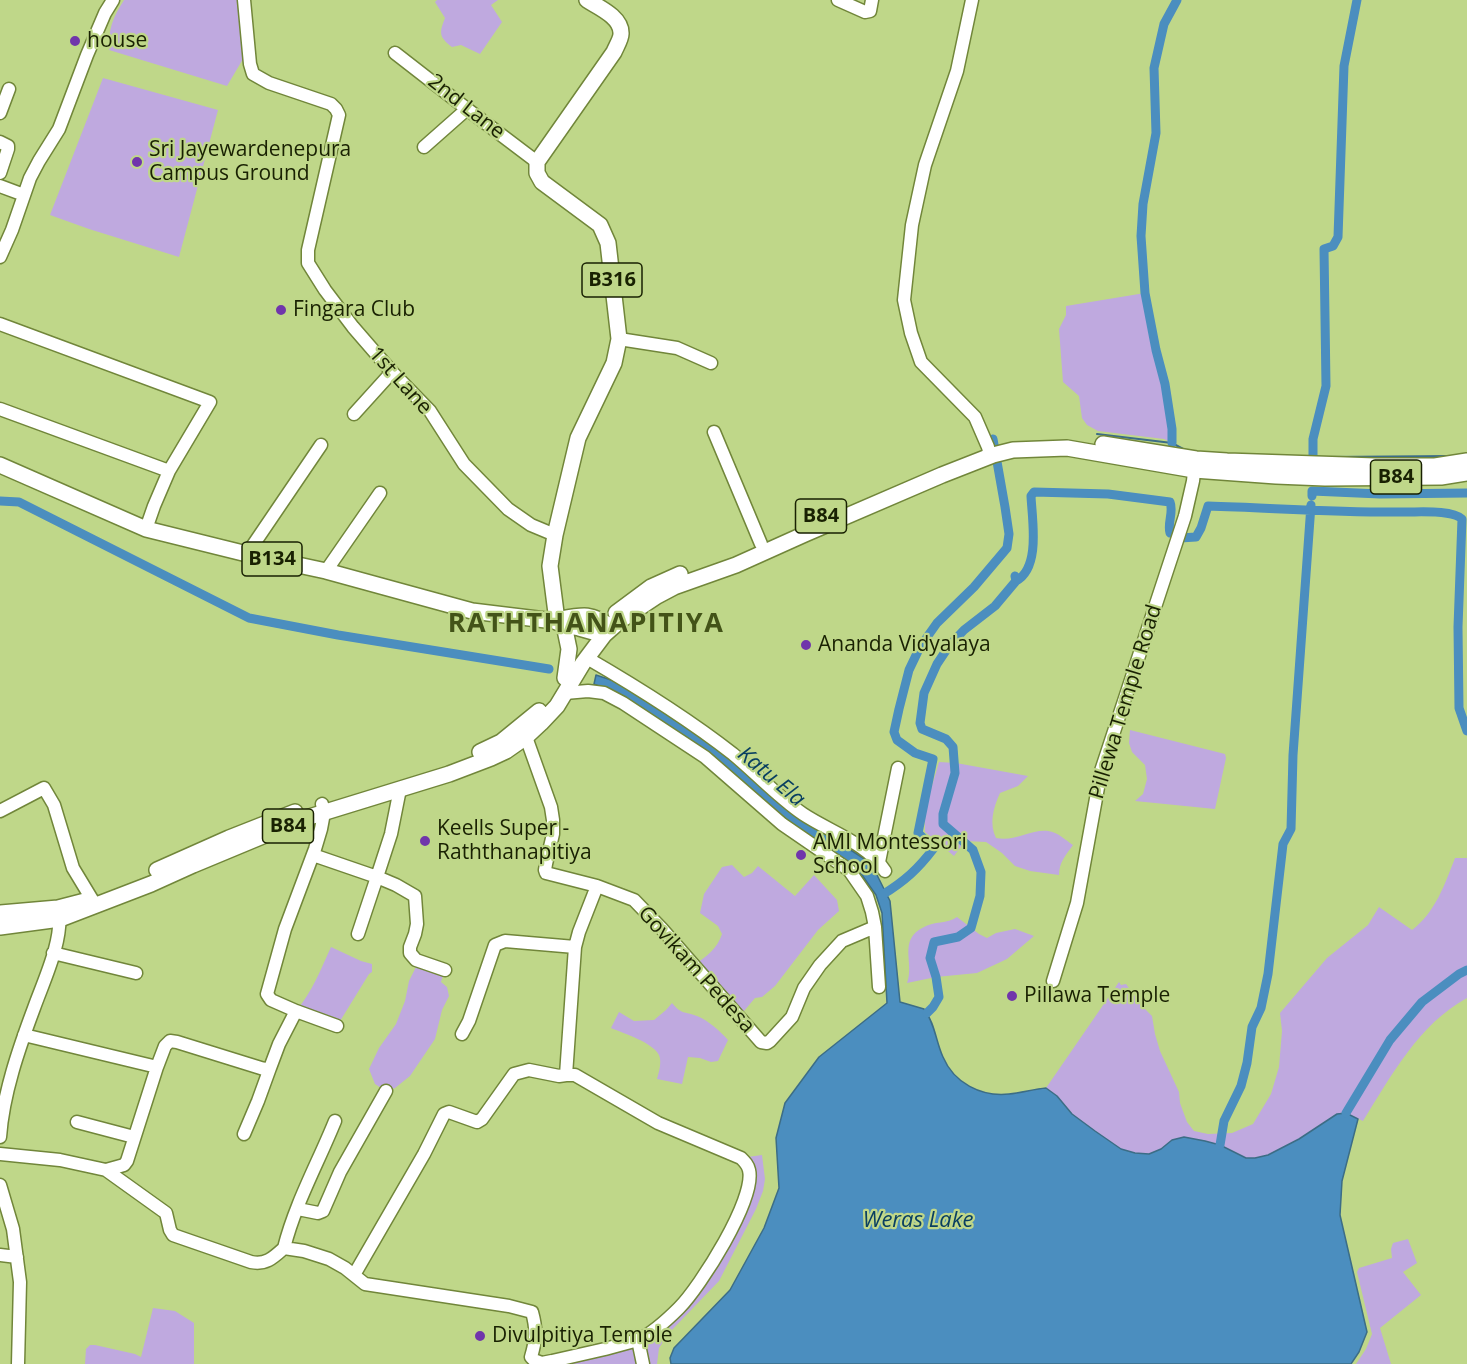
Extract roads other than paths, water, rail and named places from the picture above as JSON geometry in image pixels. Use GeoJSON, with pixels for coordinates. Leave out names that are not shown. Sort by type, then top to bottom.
{"type":"FeatureCollection","features":[{"type":"Feature","properties":{"kind":"main road"},"geometry":{"type":"LineString","coordinates":[[537,162],[614,52],[621,33],[619,24],[610,14],[587,0]]}},
{"type":"Feature","properties":{"kind":"main road","name":"B316"},"geometry":{"type":"LineString","coordinates":[[537,162],[537,173],[542,182],[600,225],[608,243],[619,339],[614,363],[578,438],[555,535],[550,566],[559,623]]}},
{"type":"Feature","properties":{"kind":"main road","name":"B84"},"geometry":{"type":"LineString","coordinates":[[0,927],[59,914],[93,902],[306,819],[323,809],[487,750],[523,732],[551,712],[580,653],[626,605],[651,587],[942,475],[991,451],[1012,445],[1067,448],[1194,470],[1276,476],[1441,477],[1467,473]]}},
{"type":"Feature","properties":{"kind":"main road","name":"B84"},"geometry":{"type":"LineString","coordinates":[[1194,470],[1436,466],[1467,461]]}},
{"type":"Feature","properties":{"kind":"main road","name":"B134"},"geometry":{"type":"LineString","coordinates":[[0,465],[146,529],[326,571],[472,611],[604,629]]}},
{"type":"Feature","properties":{"kind":"main road","name":"B84"},"geometry":{"type":"LineString","coordinates":[[565,686],[587,658],[604,629],[674,587],[736,565],[803,529]]}},
{"type":"Feature","properties":{"kind":"main road"},"geometry":{"type":"LineString","coordinates":[[587,615],[626,605]]}},
{"type":"Feature","properties":{"kind":"main road"},"geometry":{"type":"LineString","coordinates":[[587,615],[604,629]]}},
{"type":"Feature","properties":{"kind":"main road","name":"B134"},"geometry":{"type":"LineString","coordinates":[[559,623],[587,615]]}},
{"type":"Feature","properties":{"kind":"main road"},"geometry":{"type":"LineString","coordinates":[[559,623],[569,649],[565,686]]}},
{"type":"Feature","properties":{"kind":"main road","name":"B84"},"geometry":{"type":"LineString","coordinates":[[323,809],[400,789],[491,758],[506,751],[523,732]]}},
{"type":"Feature","properties":{"kind":"main road","name":"B84"},"geometry":{"type":"LineString","coordinates":[[0,913],[59,914]]}},
{"type":"Feature","properties":{"kind":"street"},"geometry":{"type":"LineString","coordinates":[[0,257],[30,178],[59,129],[87,55],[113,0]]}},
{"type":"Feature","properties":{"kind":"street","name":"1st Lane"},"geometry":{"type":"LineString","coordinates":[[244,0],[253,74],[269,83],[331,104],[339,115],[308,250],[308,263],[353,327],[429,411],[464,464],[508,509],[531,525],[555,535]]}},
{"type":"Feature","properties":{"kind":"street"},"geometry":{"type":"LineString","coordinates":[[838,0],[865,12],[870,11],[872,0]]}},
{"type":"Feature","properties":{"kind":"street"},"geometry":{"type":"LineString","coordinates":[[972,0],[957,71],[925,165],[912,225],[904,300],[911,333],[921,362],[975,417],[991,451]]}},
{"type":"Feature","properties":{"kind":"street","name":"2nd Lane"},"geometry":{"type":"LineString","coordinates":[[396,53],[537,162]]}},
{"type":"Feature","properties":{"kind":"street"},"geometry":{"type":"LineString","coordinates":[[0,113],[9,89]]}},
{"type":"Feature","properties":{"kind":"street"},"geometry":{"type":"LineString","coordinates":[[424,147],[467,109]]}},
{"type":"Feature","properties":{"kind":"street"},"geometry":{"type":"LineString","coordinates":[[0,142],[8,146],[8,150],[0,173]]}},
{"type":"Feature","properties":{"kind":"street"},"geometry":{"type":"LineString","coordinates":[[0,186],[24,195]]}},
{"type":"Feature","properties":{"kind":"street"},"geometry":{"type":"LineString","coordinates":[[0,324],[210,402],[169,471],[146,529]]}},
{"type":"Feature","properties":{"kind":"street"},"geometry":{"type":"LineString","coordinates":[[619,339],[677,348],[711,363]]}},
{"type":"Feature","properties":{"kind":"street"},"geometry":{"type":"LineString","coordinates":[[354,414],[392,372]]}},
{"type":"Feature","properties":{"kind":"street"},"geometry":{"type":"LineString","coordinates":[[0,409],[169,471]]}},
{"type":"Feature","properties":{"kind":"street"},"geometry":{"type":"LineString","coordinates":[[714,432],[761,544]]}},
{"type":"Feature","properties":{"kind":"street"},"geometry":{"type":"LineString","coordinates":[[247,554],[321,445]]}},
{"type":"Feature","properties":{"kind":"street","name":"Pillewa Temple Road"},"geometry":{"type":"LineString","coordinates":[[1053,981],[1077,903],[1101,771],[1185,516],[1194,470]]}},
{"type":"Feature","properties":{"kind":"street"},"geometry":{"type":"LineString","coordinates":[[326,571],[380,493]]}},
{"type":"Feature","properties":{"kind":"street"},"geometry":{"type":"LineString","coordinates":[[587,658],[629,682],[704,732],[801,813],[846,838],[882,866],[898,768]]}},
{"type":"Feature","properties":{"kind":"street"},"geometry":{"type":"LineString","coordinates":[[565,686],[604,693],[705,757],[782,824],[849,870],[867,896],[875,927],[879,987]]}},
{"type":"Feature","properties":{"kind":"street","name":"Govikam Pedesa"},"geometry":{"type":"LineString","coordinates":[[523,732],[551,807],[553,834],[546,873],[597,886],[634,900],[761,1042],[770,1041],[792,1017],[811,976],[842,941],[875,927]]}},
{"type":"Feature","properties":{"kind":"street"},"geometry":{"type":"LineString","coordinates":[[0,811],[44,788],[54,806],[73,868],[93,902]]}},
{"type":"Feature","properties":{"kind":"street"},"geometry":{"type":"LineString","coordinates":[[358,934],[390,834],[400,789]]}},
{"type":"Feature","properties":{"kind":"street"},"geometry":{"type":"LineString","coordinates":[[323,809],[321,829],[314,855],[285,929],[267,994],[271,1000],[337,1026]]}},
{"type":"Feature","properties":{"kind":"street"},"geometry":{"type":"LineString","coordinates":[[314,855],[377,877],[415,896],[417,924],[410,954],[416,960],[445,970]]}},
{"type":"Feature","properties":{"kind":"street"},"geometry":{"type":"LineString","coordinates":[[566,1075],[575,947],[597,886]]}},
{"type":"Feature","properties":{"kind":"street"},"geometry":{"type":"LineString","coordinates":[[0,1137],[6,1097],[24,1035],[53,953],[59,914]]}},
{"type":"Feature","properties":{"kind":"street"},"geometry":{"type":"LineString","coordinates":[[462,1034],[469,1021],[495,945],[505,941],[575,947]]}},
{"type":"Feature","properties":{"kind":"street"},"geometry":{"type":"LineString","coordinates":[[53,953],[136,973]]}},
{"type":"Feature","properties":{"kind":"street"},"geometry":{"type":"LineString","coordinates":[[244,1134],[284,1034],[296,1011]]}},
{"type":"Feature","properties":{"kind":"street"},"geometry":{"type":"LineString","coordinates":[[24,1035],[157,1067]]}},
{"type":"Feature","properties":{"kind":"street"},"geometry":{"type":"LineString","coordinates":[[106,1170],[124,1166],[127,1161],[157,1067],[165,1046],[170,1041],[264,1069],[270,1068]]}},
{"type":"Feature","properties":{"kind":"street"},"geometry":{"type":"LineString","coordinates":[[284,1248],[304,1251],[329,1259],[365,1284],[509,1306],[532,1312],[536,1328],[531,1358],[542,1362],[638,1340],[648,1335],[679,1308],[706,1273],[743,1205],[749,1185],[749,1170],[741,1158],[658,1123],[575,1075],[559,1076],[529,1070],[514,1074],[483,1119],[477,1122],[449,1112],[444,1114],[424,1154],[354,1275]]}},
{"type":"Feature","properties":{"kind":"street"},"geometry":{"type":"LineString","coordinates":[[298,1209],[318,1213],[323,1211],[340,1172],[386,1091]]}},
{"type":"Feature","properties":{"kind":"street"},"geometry":{"type":"LineString","coordinates":[[0,1154],[60,1160],[106,1170],[166,1213],[173,1235],[258,1263],[269,1261],[284,1248],[335,1121]]}},
{"type":"Feature","properties":{"kind":"street"},"geometry":{"type":"LineString","coordinates":[[77,1122],[134,1137]]}},
{"type":"Feature","properties":{"kind":"street"},"geometry":{"type":"LineString","coordinates":[[0,1185],[14,1229],[20,1282],[18,1364]]}},
{"type":"Feature","properties":{"kind":"street"},"geometry":{"type":"LineString","coordinates":[[0,1256],[17,1257]]}},
{"type":"Feature","properties":{"kind":"street"},"geometry":{"type":"LineString","coordinates":[[638,1340],[643,1364]]}},
{"type":"Feature","properties":{"kind":"water","name":"Weras Lake"},"geometry":{"type":"Polygon","coordinates":[[[596,675],[617,682],[703,735],[800,817],[866,860],[874,869],[890,901],[900,1002],[924,1009],[931,1020],[948,1066],[961,1081],[979,1090],[999,1094],[1046,1088],[1057,1096],[1072,1114],[1095,1131],[1121,1149],[1135,1153],[1149,1154],[1161,1149],[1172,1140],[1184,1137],[1220,1145],[1246,1158],[1255,1158],[1268,1155],[1299,1139],[1337,1114],[1346,1113],[1358,1119],[1342,1181],[1340,1215],[1367,1332],[1351,1364],[671,1364],[670,1358],[674,1348],[730,1290],[764,1228],[779,1188],[776,1138],[785,1103],[819,1057],[887,1003],[882,913],[876,895],[862,875],[851,865],[794,830],[607,690],[594,684],[596,675]]]}},
{"type":"Feature","properties":{"kind":"waterway"},"geometry":{"type":"LineString","coordinates":[[1172,443],[1165,384],[1145,293],[1141,236],[1143,204],[1156,133],[1154,68],[1164,24],[1177,0]]}},
{"type":"Feature","properties":{"kind":"waterway"},"geometry":{"type":"LineString","coordinates":[[1313,457],[1313,439],[1326,386],[1324,249],[1333,246],[1338,237],[1344,66],[1357,0]]}},
{"type":"Feature","properties":{"kind":"waterway"},"geometry":{"type":"LineString","coordinates":[[1097,434],[1172,443],[1185,450]]}},
{"type":"Feature","properties":{"kind":"waterway"},"geometry":{"type":"LineString","coordinates":[[882,895],[911,874],[934,848],[918,833],[933,759],[915,753],[897,740],[894,732],[909,670],[920,647],[937,623],[974,587],[1007,548],[1009,534],[993,439]]}},
{"type":"Feature","properties":{"kind":"waterway"},"geometry":{"type":"LineString","coordinates":[[1328,457],[1451,456]]}},
{"type":"Feature","properties":{"kind":"waterway"},"geometry":{"type":"LineString","coordinates":[[1312,496],[1312,491],[1380,494],[1467,493]]}},
{"type":"Feature","properties":{"kind":"waterway"},"geometry":{"type":"LineString","coordinates":[[1016,581],[1024,575],[1032,554],[1031,496],[1034,492],[1108,494],[1170,502],[1170,533]]}},
{"type":"Feature","properties":{"kind":"waterway","name":"Katu Ela"},"geometry":{"type":"LineString","coordinates":[[0,501],[19,502],[249,618],[338,635],[549,669]]}},
{"type":"Feature","properties":{"kind":"waterway"},"geometry":{"type":"LineString","coordinates":[[1220,1145],[1224,1121],[1241,1086],[1252,1027],[1261,1008],[1268,974],[1283,844],[1291,829],[1293,755],[1311,505]]}},
{"type":"Feature","properties":{"kind":"waterway"},"geometry":{"type":"LineString","coordinates":[[1180,538],[1196,537],[1208,506],[1358,512],[1436,512],[1451,514],[1462,519],[1458,627],[1459,708],[1467,731]]}},
{"type":"Feature","properties":{"kind":"waterway"},"geometry":{"type":"LineString","coordinates":[[927,1013],[939,997],[930,958],[934,942],[958,937],[971,928],[980,896],[981,872],[973,850],[943,824],[943,814],[955,773],[953,747],[946,739],[922,729],[920,723],[924,693],[937,664],[949,646],[964,630],[995,606],[1016,581],[1015,576]]}},
{"type":"Feature","properties":{"kind":"waterway"},"geometry":{"type":"LineString","coordinates":[[1346,1113],[1390,1040],[1422,1002],[1467,970]]}},
{"type":"Feature","properties":{"kind":"place","name":"house"},"geometry":{"type":"Point","coordinates":[75,41]}},
{"type":"Feature","properties":{"kind":"place","name":"Sri Jayewardenepura Campus Ground"},"geometry":{"type":"Point","coordinates":[137,162]}},
{"type":"Feature","properties":{"kind":"place","name":"Fingara Club"},"geometry":{"type":"Point","coordinates":[281,310]}},
{"type":"Feature","properties":{"kind":"place","name":"Ananda Vidyalaya"},"geometry":{"type":"Point","coordinates":[806,645]}},
{"type":"Feature","properties":{"kind":"place","name":"Keells Super - Raththanapitiya"},"geometry":{"type":"Point","coordinates":[425,841]}},
{"type":"Feature","properties":{"kind":"place","name":"AMI Montessori School"},"geometry":{"type":"Point","coordinates":[801,855]}},
{"type":"Feature","properties":{"kind":"place","name":"Pillawa Temple"},"geometry":{"type":"Point","coordinates":[1012,996]}},
{"type":"Feature","properties":{"kind":"place","name":"Divulpitiya Temple"},"geometry":{"type":"Point","coordinates":[480,1336]}},
{"type":"Feature","properties":{"kind":"district","name":"RATHTHANAPITIYA"},"geometry":{"type":"Point","coordinates":[586,624]}}]}
